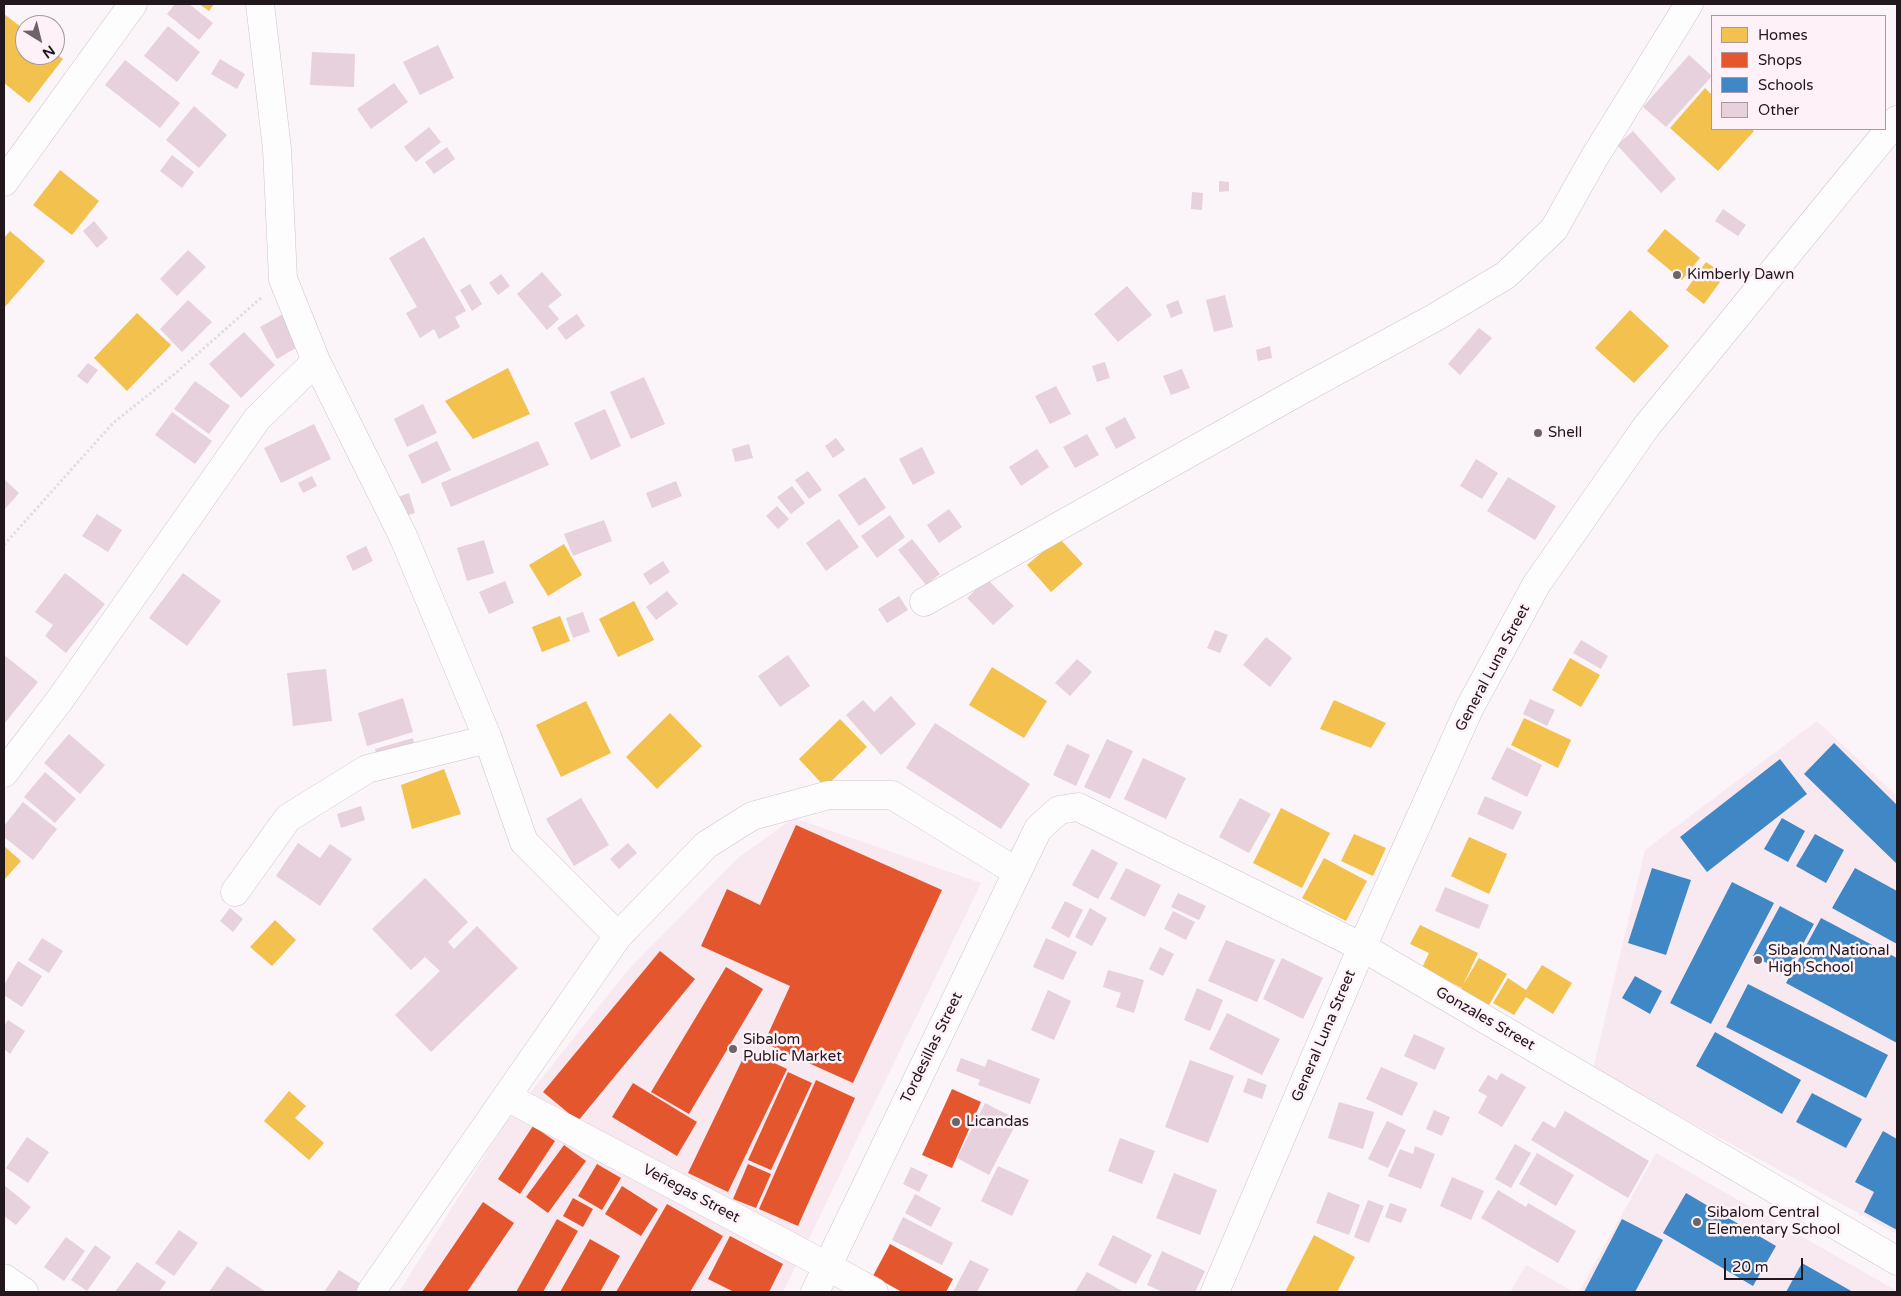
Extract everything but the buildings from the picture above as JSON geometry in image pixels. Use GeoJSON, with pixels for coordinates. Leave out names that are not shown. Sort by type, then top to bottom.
{"type":"FeatureCollection","features":[{"type":"Feature","properties":{"kind":"street"},"geometry":{"type":"LineString","coordinates":[[4,182],[133,4]]}},
{"type":"Feature","properties":{"kind":"street"},"geometry":{"type":"LineString","coordinates":[[260,4],[277,149],[284,279],[316,361],[403,536],[488,739],[524,842],[618,936]]}},
{"type":"Feature","properties":{"kind":"street"},"geometry":{"type":"LineString","coordinates":[[924,602],[1303,389],[1434,318],[1506,275],[1554,229],[1594,158],[1689,4]]}},
{"type":"Feature","properties":{"kind":"street","name":"General Luna Street"},"geometry":{"type":"LineString","coordinates":[[1215,1292],[1362,947],[1470,707],[1536,585],[1646,427],[1897,120]]}},
{"type":"Feature","properties":{"kind":"street"},"geometry":{"type":"LineString","coordinates":[[4,773],[64,693],[257,419],[316,361]]}},
{"type":"Feature","properties":{"kind":"street"},"geometry":{"type":"LineString","coordinates":[[235,892],[288,818],[367,769],[488,739]]}},
{"type":"Feature","properties":{"kind":"street"},"geometry":{"type":"LineString","coordinates":[[371,1292],[618,936],[706,845],[752,816],[829,795],[892,795],[1017,872]]}},
{"type":"Feature","properties":{"kind":"street","name":"Gonzales Street"},"geometry":{"type":"LineString","coordinates":[[1059,810],[1078,807],[1362,947],[1897,1262]]}},
{"type":"Feature","properties":{"kind":"street","name":"Tordesillas Street"},"geometry":{"type":"LineString","coordinates":[[815,1292],[1038,829],[1059,810]]}},
{"type":"Feature","properties":{"kind":"street","name":"Veñegas Street"},"geometry":{"type":"LineString","coordinates":[[507,1097],[874,1292]]}},
{"type":"Feature","properties":{"kind":"street"},"geometry":{"type":"LineString","coordinates":[[4,1278],[24,1292]]}},
{"type":"Feature","properties":{"kind":"path"},"geometry":{"type":"LineString","coordinates":[[4,545],[113,423],[177,372],[284,279]]}},
{"type":"Feature","properties":{"kind":"shaded area","name":"Sibalom National High School"},"geometry":{"type":"Polygon","coordinates":[[[1817,721],[1897,796],[1897,1234],[1593,1069],[1645,850],[1817,721]]]}},
{"type":"Feature","properties":{"kind":"shaded area","name":"Sibalom Public Market"},"geometry":{"type":"Polygon","coordinates":[[[794,818],[981,883],[783,1292],[399,1292],[503,1127],[627,971],[739,857],[794,818]]]}},
{"type":"Feature","properties":{"kind":"shaded area","name":"Sibalom Central Elementary School"},"geometry":{"type":"Polygon","coordinates":[[[1656,1153],[1897,1291],[1897,1292],[1579,1292],[1656,1153]]]}},
{"type":"Feature","properties":{"kind":"shaded area"},"geometry":{"type":"Polygon","coordinates":[[[1526,1265],[1574,1292],[1510,1292],[1526,1265]]]}},
{"type":"Feature","properties":{"kind":"place","name":"Kimberly Dawn"},"geometry":{"type":"Point","coordinates":[1677,275]}},
{"type":"Feature","properties":{"kind":"place","name":"Shell"},"geometry":{"type":"Point","coordinates":[1538,433]}},
{"type":"Feature","properties":{"kind":"place","name":"Sibalom National High School"},"geometry":{"type":"Point","coordinates":[1758,960]}},
{"type":"Feature","properties":{"kind":"place","name":"Sibalom Public Market"},"geometry":{"type":"Point","coordinates":[733,1049]}},
{"type":"Feature","properties":{"kind":"place","name":"Licandas"},"geometry":{"type":"Point","coordinates":[956,1122]}},
{"type":"Feature","properties":{"kind":"place","name":"Sibalom Central Elementary School"},"geometry":{"type":"Point","coordinates":[1697,1222]}}]}
